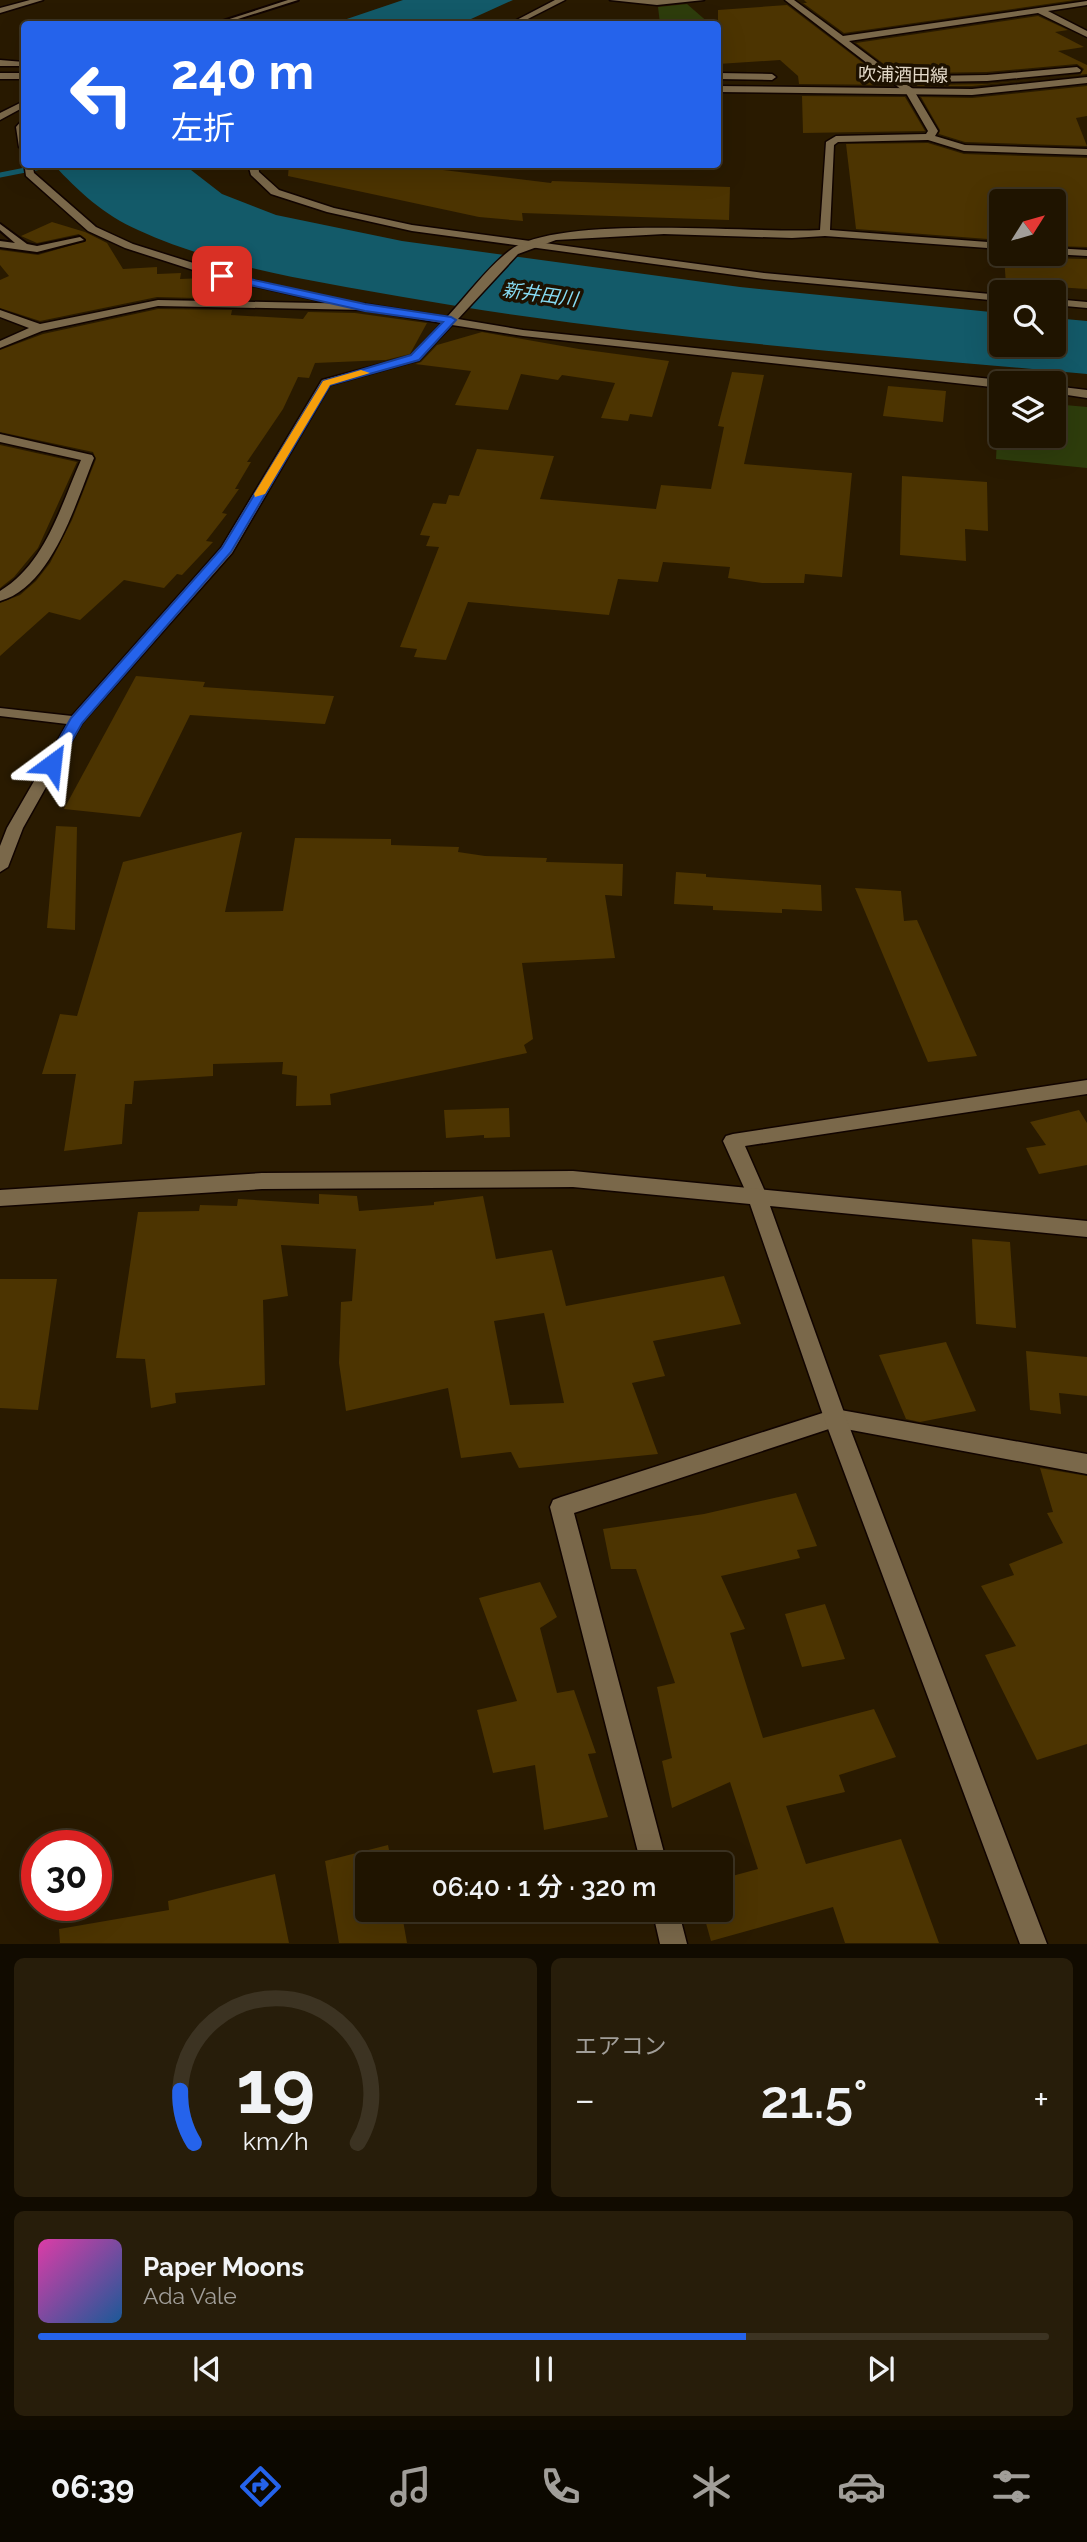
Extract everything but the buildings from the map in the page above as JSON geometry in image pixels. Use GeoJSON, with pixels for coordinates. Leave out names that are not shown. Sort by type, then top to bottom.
{"type":"FeatureCollection","features":[{"type":"Feature","properties":{"kind":"street"},"geometry":{"type":"LineString","coordinates":[[0,11],[39,0]]}},
{"type":"Feature","properties":{"kind":"street"},"geometry":{"type":"LineString","coordinates":[[519,21],[561,0]]}},
{"type":"Feature","properties":{"kind":"street"},"geometry":{"type":"LineString","coordinates":[[614,0],[657,3],[700,0]]}},
{"type":"Feature","properties":{"kind":"street"},"geometry":{"type":"LineString","coordinates":[[789,0],[910,91],[933,131],[929,137]]}},
{"type":"Feature","properties":{"kind":"street"},"geometry":{"type":"LineString","coordinates":[[1014,0],[1087,34]]}},
{"type":"Feature","properties":{"kind":"street"},"geometry":{"type":"LineString","coordinates":[[843,39],[1087,3]]}},
{"type":"Feature","properties":{"kind":"street"},"geometry":{"type":"LineString","coordinates":[[0,63],[21,64]]}},
{"type":"Feature","properties":{"kind":"street","name":"吹浦酒田線"},"geometry":{"type":"LineString","coordinates":[[922,79],[987,78],[1087,69]]}},
{"type":"Feature","properties":{"kind":"street"},"geometry":{"type":"LineString","coordinates":[[0,76],[21,76]]}},
{"type":"Feature","properties":{"kind":"street"},"geometry":{"type":"LineString","coordinates":[[721,76],[785,77]]}},
{"type":"Feature","properties":{"kind":"street","name":"吹浦酒田線"},"geometry":{"type":"LineString","coordinates":[[881,79],[908,79]]}},
{"type":"Feature","properties":{"kind":"street","name":"吹浦酒田線"},"geometry":{"type":"LineString","coordinates":[[721,89],[972,92],[1087,80]]}},
{"type":"Feature","properties":{"kind":"street"},"geometry":{"type":"LineString","coordinates":[[0,117],[21,106]]}},
{"type":"Feature","properties":{"kind":"street"},"geometry":{"type":"LineString","coordinates":[[825,233],[829,144],[836,139],[929,137],[964,148],[1087,152]]}},
{"type":"Feature","properties":{"kind":"street"},"geometry":{"type":"LineString","coordinates":[[28,168],[92,229],[129,246],[222,276],[365,307]]}},
{"type":"Feature","properties":{"kind":"street"},"geometry":{"type":"LineString","coordinates":[[253,168],[254,173],[275,192],[331,211],[412,228],[764,276],[989,297]]}},
{"type":"Feature","properties":{"kind":"street"},"geometry":{"type":"LineString","coordinates":[[0,867],[15,828],[76,721],[227,550],[326,383],[415,358],[514,252],[555,237],[664,231],[792,235],[825,233],[989,245]]}},
{"type":"Feature","properties":{"kind":"street"},"geometry":{"type":"LineString","coordinates":[[1066,252],[1087,253]]}},
{"type":"Feature","properties":{"kind":"street"},"geometry":{"type":"LineString","coordinates":[[0,345],[38,328],[158,303],[365,307],[455,315],[523,333],[989,383]]}},
{"type":"Feature","properties":{"kind":"street"},"geometry":{"type":"LineString","coordinates":[[1066,303],[1087,305]]}},
{"type":"Feature","properties":{"kind":"street"},"geometry":{"type":"LineString","coordinates":[[0,313],[38,328]]}},
{"type":"Feature","properties":{"kind":"street"},"geometry":{"type":"LineString","coordinates":[[1066,391],[1087,394]]}},
{"type":"Feature","properties":{"kind":"street"},"geometry":{"type":"LineString","coordinates":[[0,438],[88,458],[47,555],[16,590],[0,597]]}},
{"type":"Feature","properties":{"kind":"street"},"geometry":{"type":"LineString","coordinates":[[0,712],[76,721]]}},
{"type":"Feature","properties":{"kind":"street"},"geometry":{"type":"LineString","coordinates":[[1034,1944],[835,1418],[757,1196],[733,1141],[1087,1087]]}},
{"type":"Feature","properties":{"kind":"street"},"geometry":{"type":"LineString","coordinates":[[0,1198],[261,1181],[559,1179],[1087,1229]]}},
{"type":"Feature","properties":{"kind":"street"},"geometry":{"type":"LineString","coordinates":[[650,1852],[561,1507],[835,1418],[1087,1464]]}},
{"type":"Feature","properties":{"kind":"street"},"geometry":{"type":"LineString","coordinates":[[668,1922],[674,1944]]}},
{"type":"Feature","properties":{"kind":"lane"},"geometry":{"type":"LineString","coordinates":[[227,21],[295,0]]}},
{"type":"Feature","properties":{"kind":"lane"},"geometry":{"type":"LineString","coordinates":[[0,226],[24,246]]}},
{"type":"Feature","properties":{"kind":"lane"},"geometry":{"type":"LineString","coordinates":[[0,244],[37,249],[80,240]]}},
{"type":"Feature","properties":{"kind":"green space"},"geometry":{"type":"Polygon","coordinates":[[[687,4],[707,21],[660,21],[658,7],[687,4]]]}},
{"type":"Feature","properties":{"kind":"green space"},"geometry":{"type":"Polygon","coordinates":[[[1066,405],[1087,407],[1087,468],[996,459],[997,448],[1066,448],[1066,405]]]}},
{"type":"Feature","properties":{"kind":"water"},"geometry":{"type":"Polygon","coordinates":[[[403,0],[513,0],[467,21],[341,21],[403,0]]]}},
{"type":"Feature","properties":{"kind":"water","name":"新井田川"},"geometry":{"type":"Polygon","coordinates":[[[57,168],[190,168],[222,194],[276,215],[402,241],[740,287],[989,312],[989,357],[1066,357],[1066,319],[1087,321],[1087,374],[659,333],[403,297],[268,272],[202,254],[138,230],[92,202],[57,168]]]}},
{"type":"Feature","properties":{"kind":"waterway"},"geometry":{"type":"LineString","coordinates":[[0,175],[36,168]]}},
{"type":"Feature","properties":{"kind":"slow traffic"},"geometry":{"type":"LineString","coordinates":[[260,494],[326,383],[365,373]]}},
{"type":"Feature","properties":{"kind":"route"},"geometry":{"type":"LineString","coordinates":[[52,764],[76,721],[227,550],[326,383],[415,358],[451,320],[365,307],[222,276]]}}]}
